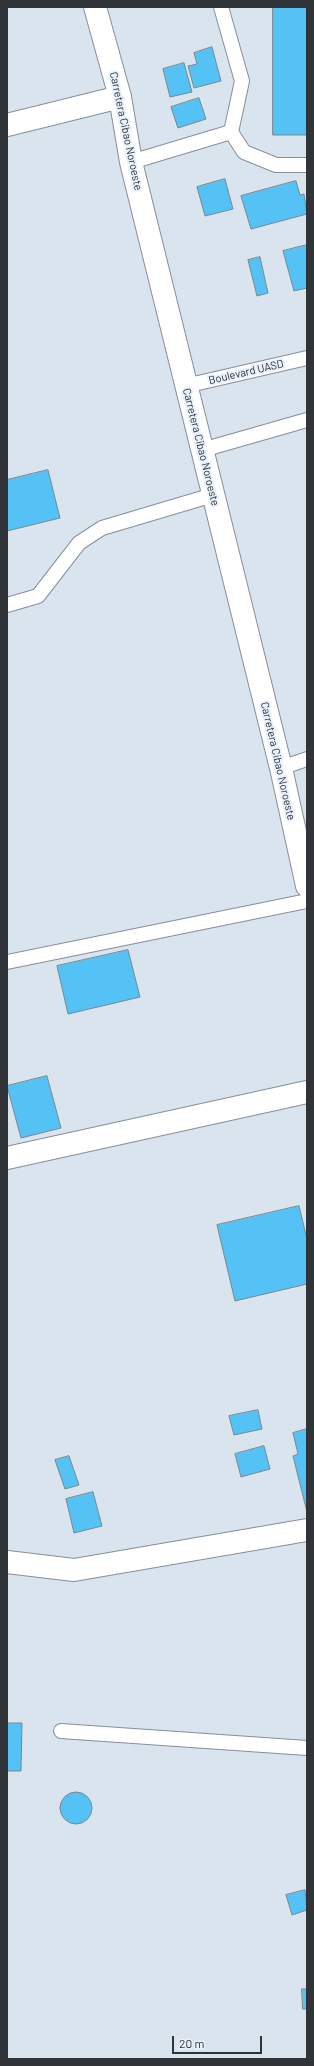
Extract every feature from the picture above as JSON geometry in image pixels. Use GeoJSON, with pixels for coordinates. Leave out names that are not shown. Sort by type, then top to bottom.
{"type":"FeatureCollection","features":[{"type":"Feature","properties":{"kind":"main road","name":"Carretera Cibao Noroeste"},"geometry":{"type":"LineString","coordinates":[[95,7],[120,97],[131,162],[185,386],[304,862],[307,886]]}},
{"type":"Feature","properties":{"kind":"main road"},"geometry":{"type":"LineString","coordinates":[[7,125],[120,97]]}},
{"type":"Feature","properties":{"kind":"main road"},"geometry":{"type":"LineString","coordinates":[[7,1158],[307,1092]]}},
{"type":"Feature","properties":{"kind":"main road"},"geometry":{"type":"LineString","coordinates":[[7,1562],[74,1570],[307,1530]]}},
{"type":"Feature","properties":{"kind":"lane"},"geometry":{"type":"LineString","coordinates":[[221,7],[242,81],[231,132],[244,152],[276,164],[307,165]]}},
{"type":"Feature","properties":{"kind":"lane"},"geometry":{"type":"LineString","coordinates":[[131,162],[231,132]]}},
{"type":"Feature","properties":{"kind":"lane","name":"Boulevard UASD"},"geometry":{"type":"LineString","coordinates":[[185,386],[307,358]]}},
{"type":"Feature","properties":{"kind":"lane"},"geometry":{"type":"LineString","coordinates":[[202,450],[307,420]]}},
{"type":"Feature","properties":{"kind":"lane"},"geometry":{"type":"LineString","coordinates":[[7,605],[38,596],[78,543],[102,528],[213,495]]}},
{"type":"Feature","properties":{"kind":"lane"},"geometry":{"type":"LineString","coordinates":[[281,768],[307,759]]}},
{"type":"Feature","properties":{"kind":"lane"},"geometry":{"type":"LineString","coordinates":[[7,962],[307,901]]}},
{"type":"Feature","properties":{"kind":"lane"},"geometry":{"type":"LineString","coordinates":[[61,1731],[307,1748]]}},
{"type":"Feature","properties":{"kind":"building"},"geometry":{"type":"Polygon","coordinates":[[[273,7],[307,7],[307,135],[273,135],[273,7]]]}},
{"type":"Feature","properties":{"kind":"building"},"geometry":{"type":"Polygon","coordinates":[[[212,47],[221,81],[194,88],[188,66],[197,64],[194,53],[212,47]]]}},
{"type":"Feature","properties":{"kind":"building"},"geometry":{"type":"Polygon","coordinates":[[[184,63],[192,92],[170,97],[163,69],[184,63]]]}},
{"type":"Feature","properties":{"kind":"building"},"geometry":{"type":"Polygon","coordinates":[[[199,98],[206,119],[178,128],[171,107],[199,98]]]}},
{"type":"Feature","properties":{"kind":"building"},"geometry":{"type":"Polygon","coordinates":[[[225,179],[233,209],[205,216],[197,187],[225,179]]]}},
{"type":"Feature","properties":{"kind":"building"},"geometry":{"type":"Polygon","coordinates":[[[296,181],[300,195],[304,194],[307,214],[251,229],[241,196],[296,181]]]}},
{"type":"Feature","properties":{"kind":"building"},"geometry":{"type":"Polygon","coordinates":[[[307,245],[307,288],[294,291],[283,251],[307,245]]]}},
{"type":"Feature","properties":{"kind":"building"},"geometry":{"type":"Polygon","coordinates":[[[260,257],[268,293],[257,296],[248,260],[260,257]]]}},
{"type":"Feature","properties":{"kind":"building"},"geometry":{"type":"Polygon","coordinates":[[[48,470],[60,518],[7,531],[7,480],[48,470]]]}},
{"type":"Feature","properties":{"kind":"building"},"geometry":{"type":"Polygon","coordinates":[[[128,950],[140,997],[68,1014],[57,966],[128,950]]]}},
{"type":"Feature","properties":{"kind":"building"},"geometry":{"type":"Polygon","coordinates":[[[47,1076],[61,1128],[21,1138],[7,1086],[47,1076]]]}},
{"type":"Feature","properties":{"kind":"building"},"geometry":{"type":"Polygon","coordinates":[[[299,1206],[307,1239],[307,1284],[235,1301],[217,1225],[299,1206]]]}},
{"type":"Feature","properties":{"kind":"building"},"geometry":{"type":"Polygon","coordinates":[[[258,1410],[262,1429],[234,1435],[229,1416],[258,1410]]]}},
{"type":"Feature","properties":{"kind":"building"},"geometry":{"type":"Polygon","coordinates":[[[307,1429],[307,1512],[293,1456],[298,1454],[293,1433],[307,1429]]]}},
{"type":"Feature","properties":{"kind":"building"},"geometry":{"type":"Polygon","coordinates":[[[264,1446],[270,1469],[241,1477],[235,1454],[264,1446]]]}},
{"type":"Feature","properties":{"kind":"building"},"geometry":{"type":"Polygon","coordinates":[[[69,1456],[79,1485],[65,1489],[55,1460],[69,1456]]]}},
{"type":"Feature","properties":{"kind":"building"},"geometry":{"type":"Polygon","coordinates":[[[93,1492],[102,1526],[74,1533],[66,1499],[93,1492]]]}},
{"type":"Feature","properties":{"kind":"building"},"geometry":{"type":"Polygon","coordinates":[[[7,1723],[22,1723],[21,1771],[7,1771],[7,1723]]]}},
{"type":"Feature","properties":{"kind":"building"},"geometry":{"type":"Polygon","coordinates":[[[73,1792],[79,1792],[88,1796],[92,1808],[88,1820],[79,1824],[73,1824],[64,1820],[60,1811],[60,1805],[64,1796],[73,1792]]]}},
{"type":"Feature","properties":{"kind":"building"},"geometry":{"type":"Polygon","coordinates":[[[305,1890],[307,1910],[292,1915],[286,1895],[305,1890]]]}},
{"type":"Feature","properties":{"kind":"building"},"geometry":{"type":"Polygon","coordinates":[[[302,1989],[307,1989],[307,2009],[303,2009],[302,1989]]]}}]}
